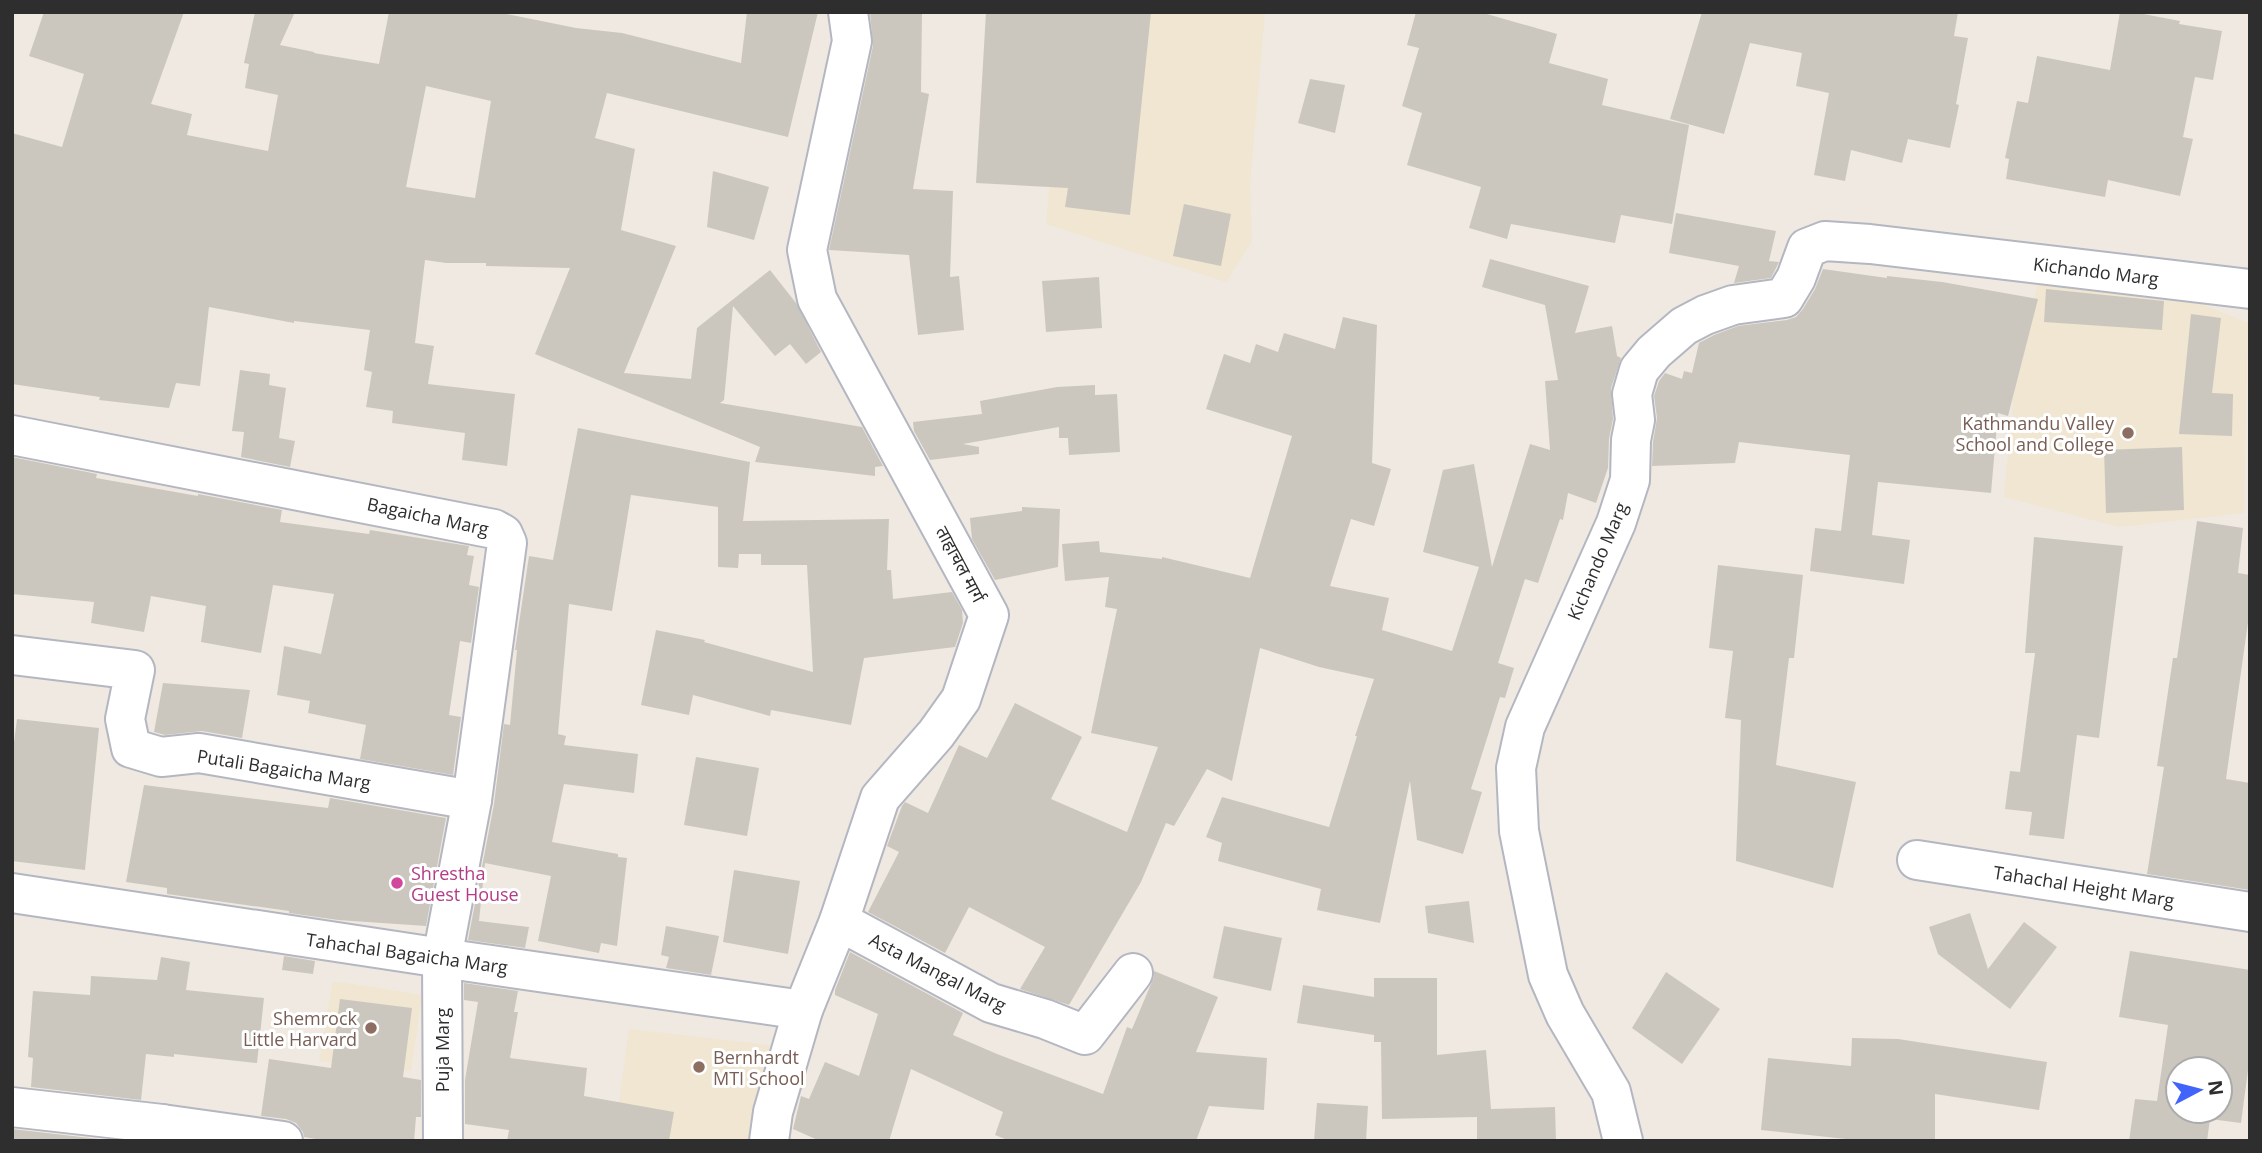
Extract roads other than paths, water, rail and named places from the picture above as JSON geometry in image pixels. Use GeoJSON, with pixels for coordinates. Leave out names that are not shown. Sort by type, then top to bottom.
{"type":"FeatureCollection","features":[{"type":"Feature","properties":{"kind":"street","name":"ताहाचल मार्ग"},"geometry":{"type":"LineString","coordinates":[[769,1141],[773,1112],[803,1010],[839,921],[880,798],[936,734],[961,699],[989,615],[817,299],[807,250],[852,41],[848,12]]}},
{"type":"Feature","properties":{"kind":"street","name":"Kichando Marg"},"geometry":{"type":"LineString","coordinates":[[1623,1141],[1611,1092],[1565,1014],[1548,975],[1519,831],[1516,768],[1525,727],[1616,523],[1630,480],[1630,440],[1635,420],[1632,394],[1639,370],[1654,352],[1684,326],[1704,315],[1733,305],[1784,298],[1796,278],[1807,248],[1825,241],[2250,289]]}},
{"type":"Feature","properties":{"kind":"street","name":"Bagaicha Marg"},"geometry":{"type":"LineString","coordinates":[[12,435],[494,529],[503,534],[507,543],[471,800],[442,958]]}},
{"type":"Feature","properties":{"kind":"street","name":"Putali Bagaicha Marg"},"geometry":{"type":"LineString","coordinates":[[12,655],[135,670],[125,719],[131,748],[161,757],[199,753],[471,800]]}},
{"type":"Feature","properties":{"kind":"street","name":"Tahachal Height Marg"},"geometry":{"type":"LineString","coordinates":[[1917,860],[2250,912]]}},
{"type":"Feature","properties":{"kind":"street","name":"Tahachal Bagaicha Marg"},"geometry":{"type":"LineString","coordinates":[[12,893],[803,1010]]}},
{"type":"Feature","properties":{"kind":"street","name":"Asta Mangal Marg"},"geometry":{"type":"LineString","coordinates":[[839,921],[991,1003],[1045,1019],[1084,1035],[1133,973]]}},
{"type":"Feature","properties":{"kind":"street","name":"Puja Marg"},"geometry":{"type":"LineString","coordinates":[[442,958],[443,1141]]}},
{"type":"Feature","properties":{"kind":"street"},"geometry":{"type":"LineString","coordinates":[[12,1107],[160,1132],[283,1141]]}},
{"type":"Feature","properties":{"kind":"place","name":"Kathmandu Valley School and College"},"geometry":{"type":"Point","coordinates":[2128,433]}},
{"type":"Feature","properties":{"kind":"place","name":"Shrestha Guest House"},"geometry":{"type":"Point","coordinates":[397,883]}},
{"type":"Feature","properties":{"kind":"place","name":"Shemrock Little Harvard"},"geometry":{"type":"Point","coordinates":[371,1028]}},
{"type":"Feature","properties":{"kind":"place","name":"Bernhardt MTI School"},"geometry":{"type":"Point","coordinates":[699,1067]}}]}
